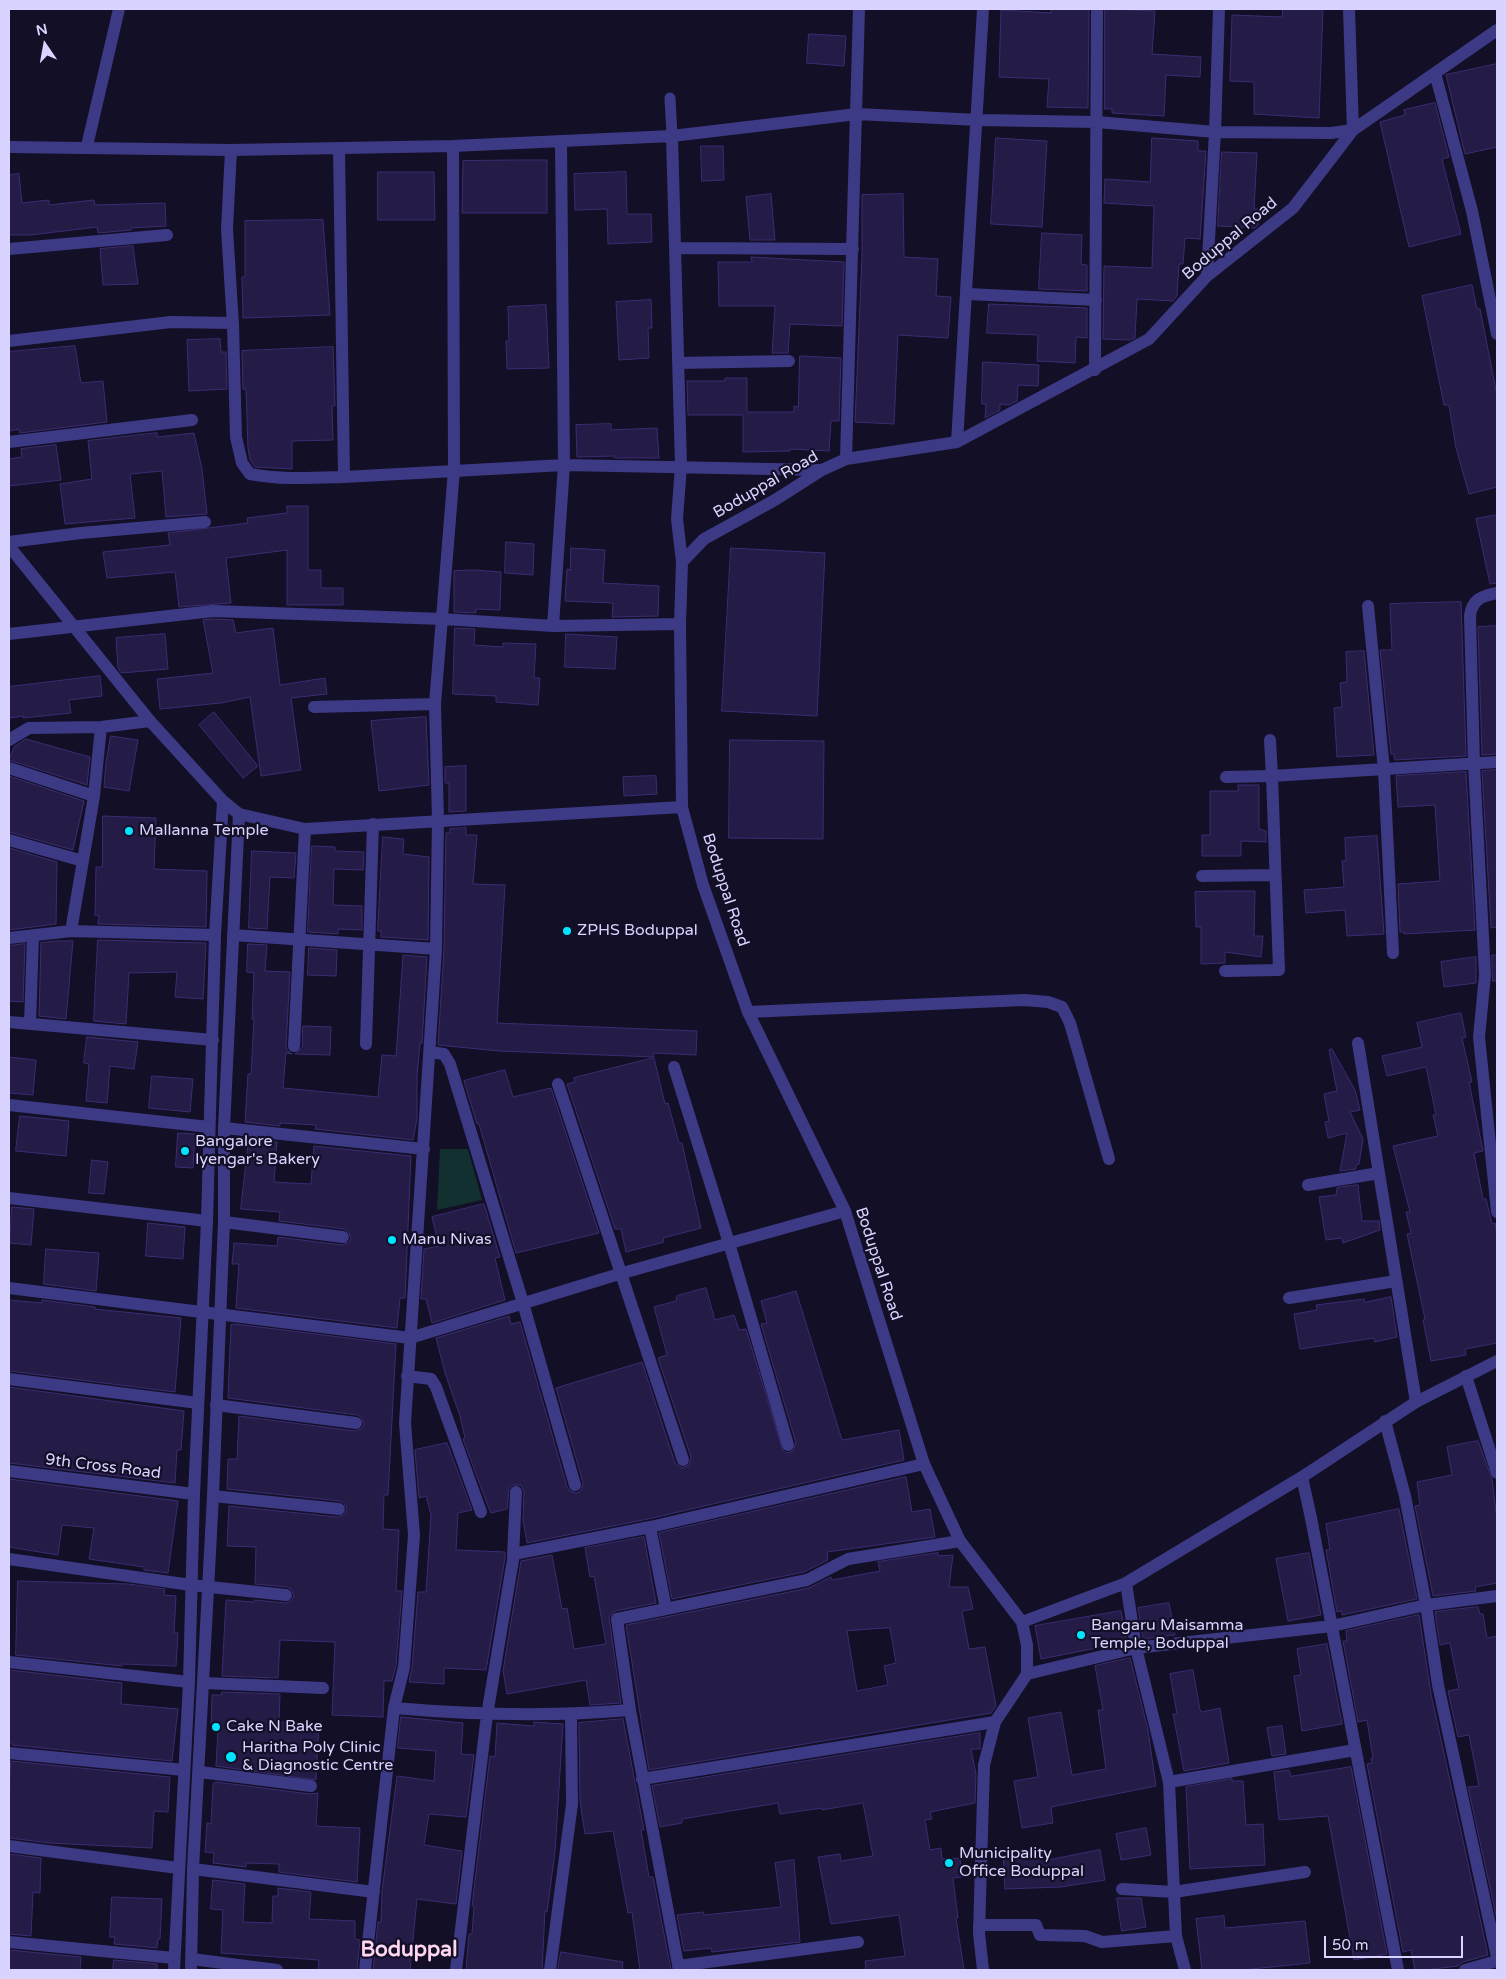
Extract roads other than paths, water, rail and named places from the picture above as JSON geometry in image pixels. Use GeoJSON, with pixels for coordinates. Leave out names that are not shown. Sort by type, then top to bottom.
{"type":"FeatureCollection","features":[{"type":"Feature","properties":{"kind":"street"},"geometry":{"type":"LineString","coordinates":[[87,146],[118,9]]}},
{"type":"Feature","properties":{"kind":"street"},"geometry":{"type":"LineString","coordinates":[[846,459],[854,249],[859,9]]}},
{"type":"Feature","properties":{"kind":"street"},"geometry":{"type":"LineString","coordinates":[[957,442],[978,120],[983,9]]}},
{"type":"Feature","properties":{"kind":"street"},"geometry":{"type":"LineString","coordinates":[[1096,370],[1097,9]]}},
{"type":"Feature","properties":{"kind":"street"},"geometry":{"type":"LineString","coordinates":[[1207,276],[1215,132],[1219,9]]}},
{"type":"Feature","properties":{"kind":"street"},"geometry":{"type":"LineString","coordinates":[[1349,9],[1353,130]]}},
{"type":"Feature","properties":{"kind":"street"},"geometry":{"type":"LineString","coordinates":[[9,147],[87,146],[231,150],[453,146],[672,136],[857,114],[978,120],[1097,122],[1215,132],[1331,133],[1353,130],[1497,30]]}},
{"type":"Feature","properties":{"kind":"street"},"geometry":{"type":"LineString","coordinates":[[1435,73],[1472,211],[1497,334]]}},
{"type":"Feature","properties":{"kind":"street","name":"Boduppal Road"},"geometry":{"type":"LineString","coordinates":[[1027,1674],[1027,1645],[1022,1622],[960,1541],[924,1464],[845,1210],[748,1012],[703,885],[682,806],[680,624],[682,562],[704,539],[776,500],[822,470],[846,459],[957,442],[1096,370],[1149,339],[1207,276],[1294,208],[1353,130]]}},
{"type":"Feature","properties":{"kind":"street"},"geometry":{"type":"LineString","coordinates":[[672,136],[681,466],[677,519],[682,562]]}},
{"type":"Feature","properties":{"kind":"street"},"geometry":{"type":"LineString","coordinates":[[553,626],[564,465],[561,141]]}},
{"type":"Feature","properties":{"kind":"street"},"geometry":{"type":"LineString","coordinates":[[365,1970],[394,1708],[404,1667],[414,1535],[405,1423],[436,949],[438,820],[435,704],[454,470],[453,146]]}},
{"type":"Feature","properties":{"kind":"street"},"geometry":{"type":"LineString","coordinates":[[339,149],[344,477]]}},
{"type":"Feature","properties":{"kind":"street"},"geometry":{"type":"LineString","coordinates":[[231,150],[227,230],[233,323],[236,437],[242,464],[250,474],[291,479],[564,465],[822,470]]}},
{"type":"Feature","properties":{"kind":"street"},"geometry":{"type":"LineString","coordinates":[[9,249],[167,235]]}},
{"type":"Feature","properties":{"kind":"street"},"geometry":{"type":"LineString","coordinates":[[676,248],[854,249]]}},
{"type":"Feature","properties":{"kind":"street"},"geometry":{"type":"LineString","coordinates":[[966,294],[1096,300]]}},
{"type":"Feature","properties":{"kind":"street"},"geometry":{"type":"LineString","coordinates":[[9,341],[171,322],[233,323]]}},
{"type":"Feature","properties":{"kind":"street"},"geometry":{"type":"LineString","coordinates":[[678,363],[789,361]]}},
{"type":"Feature","properties":{"kind":"street"},"geometry":{"type":"LineString","coordinates":[[9,442],[192,420]]}},
{"type":"Feature","properties":{"kind":"street"},"geometry":{"type":"LineString","coordinates":[[9,542],[81,533],[205,522]]}},
{"type":"Feature","properties":{"kind":"street"},"geometry":{"type":"LineString","coordinates":[[9,546],[150,721],[223,801],[239,814],[305,829],[682,806]]}},
{"type":"Feature","properties":{"kind":"street"},"geometry":{"type":"LineString","coordinates":[[1497,593],[1482,596],[1471,607],[1474,764],[1485,975],[1479,1038],[1497,1212]]}},
{"type":"Feature","properties":{"kind":"street"},"geometry":{"type":"LineString","coordinates":[[1368,606],[1384,770],[1393,953]]}},
{"type":"Feature","properties":{"kind":"street"},"geometry":{"type":"LineString","coordinates":[[9,634],[73,625],[213,611],[443,619],[553,626],[680,624]]}},
{"type":"Feature","properties":{"kind":"street"},"geometry":{"type":"LineString","coordinates":[[314,707],[435,704]]}},
{"type":"Feature","properties":{"kind":"street"},"geometry":{"type":"LineString","coordinates":[[9,740],[29,728],[101,727],[150,721]]}},
{"type":"Feature","properties":{"kind":"street"},"geometry":{"type":"LineString","coordinates":[[71,931],[94,796],[101,727]]}},
{"type":"Feature","properties":{"kind":"street"},"geometry":{"type":"LineString","coordinates":[[1225,971],[1279,970],[1270,740]]}},
{"type":"Feature","properties":{"kind":"street"},"geometry":{"type":"LineString","coordinates":[[1226,777],[1384,770],[1497,762]]}},
{"type":"Feature","properties":{"kind":"street"},"geometry":{"type":"LineString","coordinates":[[9,768],[94,796]]}},
{"type":"Feature","properties":{"kind":"street"},"geometry":{"type":"LineString","coordinates":[[9,1942],[174,1964],[189,1682],[201,1313],[207,1221],[215,935],[223,801]]}},
{"type":"Feature","properties":{"kind":"street"},"geometry":{"type":"LineString","coordinates":[[239,814],[224,1128],[224,1222],[213,1496],[206,1586],[204,1683],[193,1869],[191,1964],[277,1970]]}},
{"type":"Feature","properties":{"kind":"street"},"geometry":{"type":"LineString","coordinates":[[366,1044],[373,824]]}},
{"type":"Feature","properties":{"kind":"street"},"geometry":{"type":"LineString","coordinates":[[294,1046],[305,829]]}},
{"type":"Feature","properties":{"kind":"street"},"geometry":{"type":"LineString","coordinates":[[9,840],[83,861]]}},
{"type":"Feature","properties":{"kind":"street"},"geometry":{"type":"LineString","coordinates":[[1202,876],[1274,875]]}},
{"type":"Feature","properties":{"kind":"street"},"geometry":{"type":"LineString","coordinates":[[9,938],[71,931],[215,935]]}},
{"type":"Feature","properties":{"kind":"street"},"geometry":{"type":"LineString","coordinates":[[232,935],[436,949]]}},
{"type":"Feature","properties":{"kind":"street"},"geometry":{"type":"LineString","coordinates":[[30,1024],[33,936]]}},
{"type":"Feature","properties":{"kind":"street"},"geometry":{"type":"LineString","coordinates":[[748,1012],[1024,1000],[1048,1002],[1062,1007],[1070,1022],[1109,1159]]}},
{"type":"Feature","properties":{"kind":"street"},"geometry":{"type":"LineString","coordinates":[[9,1022],[213,1040]]}},
{"type":"Feature","properties":{"kind":"street"},"geometry":{"type":"LineString","coordinates":[[1358,1043],[1416,1402]]}},
{"type":"Feature","properties":{"kind":"street"},"geometry":{"type":"LineString","coordinates":[[430,1052],[444,1054],[450,1064],[523,1303],[575,1485]]}},
{"type":"Feature","properties":{"kind":"street"},"geometry":{"type":"LineString","coordinates":[[674,1067],[729,1243],[788,1445]]}},
{"type":"Feature","properties":{"kind":"street"},"geometry":{"type":"LineString","coordinates":[[558,1084],[619,1274],[683,1460]]}},
{"type":"Feature","properties":{"kind":"street"},"geometry":{"type":"LineString","coordinates":[[9,1105],[209,1127]]}},
{"type":"Feature","properties":{"kind":"street"},"geometry":{"type":"LineString","coordinates":[[224,1128],[424,1149]]}},
{"type":"Feature","properties":{"kind":"street"},"geometry":{"type":"LineString","coordinates":[[1308,1185],[1379,1173]]}},
{"type":"Feature","properties":{"kind":"street"},"geometry":{"type":"LineString","coordinates":[[9,1198],[207,1221]]}},
{"type":"Feature","properties":{"kind":"street"},"geometry":{"type":"LineString","coordinates":[[9,1288],[410,1338],[619,1274],[845,1210]]}},
{"type":"Feature","properties":{"kind":"street"},"geometry":{"type":"LineString","coordinates":[[224,1222],[343,1237]]}},
{"type":"Feature","properties":{"kind":"street"},"geometry":{"type":"LineString","coordinates":[[1288,1298],[1396,1282]]}},
{"type":"Feature","properties":{"kind":"street"},"geometry":{"type":"LineString","coordinates":[[1022,1622],[1126,1583],[1302,1476],[1416,1402],[1497,1361]]}},
{"type":"Feature","properties":{"kind":"street"},"geometry":{"type":"LineString","coordinates":[[407,1376],[431,1379],[436,1387],[481,1512]]}},
{"type":"Feature","properties":{"kind":"street"},"geometry":{"type":"LineString","coordinates":[[1466,1376],[1497,1473]]}},
{"type":"Feature","properties":{"kind":"street"},"geometry":{"type":"LineString","coordinates":[[9,1379],[198,1403]]}},
{"type":"Feature","properties":{"kind":"street"},"geometry":{"type":"LineString","coordinates":[[216,1405],[356,1423]]}},
{"type":"Feature","properties":{"kind":"street"},"geometry":{"type":"LineString","coordinates":[[1385,1421],[1405,1496],[1426,1605],[1438,1685],[1497,1957]]}},
{"type":"Feature","properties":{"kind":"street"},"geometry":{"type":"LineString","coordinates":[[513,1557],[514,1554],[650,1527],[924,1464]]}},
{"type":"Feature","properties":{"kind":"street","name":"9th Cross Road"},"geometry":{"type":"LineString","coordinates":[[9,1471],[194,1494]]}},
{"type":"Feature","properties":{"kind":"street"},"geometry":{"type":"LineString","coordinates":[[1302,1476],[1398,1970]]}},
{"type":"Feature","properties":{"kind":"street"},"geometry":{"type":"LineString","coordinates":[[456,1970],[487,1715],[513,1557],[516,1492]]}},
{"type":"Feature","properties":{"kind":"street"},"geometry":{"type":"LineString","coordinates":[[213,1496],[339,1509]]}},
{"type":"Feature","properties":{"kind":"street"},"geometry":{"type":"LineString","coordinates":[[650,1527],[666,1609]]}},
{"type":"Feature","properties":{"kind":"street"},"geometry":{"type":"LineString","coordinates":[[858,1942],[679,1968],[642,1779],[617,1620],[807,1580],[848,1559],[960,1541]]}},
{"type":"Feature","properties":{"kind":"street"},"geometry":{"type":"LineString","coordinates":[[9,1559],[191,1585],[286,1595]]}},
{"type":"Feature","properties":{"kind":"street"},"geometry":{"type":"LineString","coordinates":[[1126,1583],[1136,1648],[1169,1782],[1176,1936],[1186,1970]]}},
{"type":"Feature","properties":{"kind":"street"},"geometry":{"type":"LineString","coordinates":[[983,1970],[979,1925],[984,1765],[995,1722],[1027,1674],[1136,1648],[1332,1626],[1426,1605],[1497,1596]]}},
{"type":"Feature","properties":{"kind":"street"},"geometry":{"type":"LineString","coordinates":[[9,1662],[189,1682]]}},
{"type":"Feature","properties":{"kind":"street"},"geometry":{"type":"LineString","coordinates":[[204,1683],[323,1688]]}},
{"type":"Feature","properties":{"kind":"street"},"geometry":{"type":"LineString","coordinates":[[394,1708],[487,1715],[570,1715],[630,1710]]}},
{"type":"Feature","properties":{"kind":"street"},"geometry":{"type":"LineString","coordinates":[[550,1970],[572,1804],[570,1715]]}},
{"type":"Feature","properties":{"kind":"street"},"geometry":{"type":"LineString","coordinates":[[642,1779],[995,1722]]}},
{"type":"Feature","properties":{"kind":"street"},"geometry":{"type":"LineString","coordinates":[[1169,1782],[1355,1750]]}},
{"type":"Feature","properties":{"kind":"street"},"geometry":{"type":"LineString","coordinates":[[9,1752],[184,1770]]}},
{"type":"Feature","properties":{"kind":"street"},"geometry":{"type":"LineString","coordinates":[[200,1772],[311,1786]]}},
{"type":"Feature","properties":{"kind":"street"},"geometry":{"type":"LineString","coordinates":[[9,1846],[178,1868]]}},
{"type":"Feature","properties":{"kind":"street"},"geometry":{"type":"LineString","coordinates":[[193,1869],[374,1892]]}},
{"type":"Feature","properties":{"kind":"street"},"geometry":{"type":"LineString","coordinates":[[1122,1889],[1174,1892],[1305,1872]]}},
{"type":"Feature","properties":{"kind":"street"},"geometry":{"type":"LineString","coordinates":[[979,1925],[1036,1925],[1040,1935],[1085,1936],[1102,1942],[1176,1936]]}},
{"type":"Feature","properties":{"kind":"street"},"geometry":{"type":"LineString","coordinates":[[1465,1970],[1497,1961]]}},
{"type":"Feature","properties":{"kind":"lane"},"geometry":{"type":"LineString","coordinates":[[670,98],[672,136]]}},
{"type":"Feature","properties":{"kind":"place","name":"Mallanna Temple"},"geometry":{"type":"Point","coordinates":[129,831]}},
{"type":"Feature","properties":{"kind":"place","name":"ZPHS Boduppal"},"geometry":{"type":"Point","coordinates":[567,931]}},
{"type":"Feature","properties":{"kind":"place","name":"Bangalore Iyengar's Bakery"},"geometry":{"type":"Point","coordinates":[185,1151]}},
{"type":"Feature","properties":{"kind":"place","name":"Manu Nivas"},"geometry":{"type":"Point","coordinates":[392,1240]}},
{"type":"Feature","properties":{"kind":"place","name":"Bangaru Maisamma Temple, Boduppal"},"geometry":{"type":"Point","coordinates":[1081,1635]}},
{"type":"Feature","properties":{"kind":"place","name":"Cake N Bake"},"geometry":{"type":"Point","coordinates":[216,1727]}},
{"type":"Feature","properties":{"kind":"place","name":"Haritha Poly Clinic & Diagnostic Centre"},"geometry":{"type":"Point","coordinates":[231,1757]}},
{"type":"Feature","properties":{"kind":"place","name":"Municipality Office Boduppal"},"geometry":{"type":"Point","coordinates":[949,1863]}},
{"type":"Feature","properties":{"kind":"district","name":"Boduppal"},"geometry":{"type":"Point","coordinates":[409,1950]}}]}
